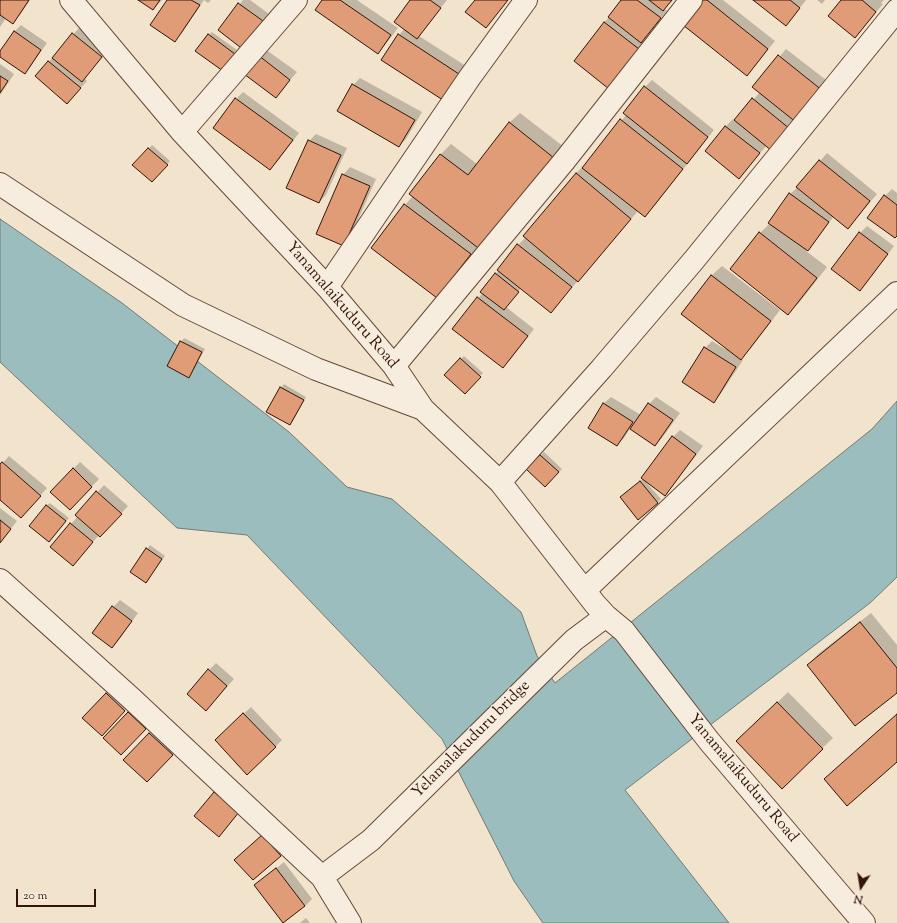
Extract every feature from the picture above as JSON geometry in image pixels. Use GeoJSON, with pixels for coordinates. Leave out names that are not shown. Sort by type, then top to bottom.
{"type":"FeatureCollection","features":[{"type":"Feature","properties":{"kind":"street"},"geometry":{"type":"LineString","coordinates":[[182,132],[296,0]]}},
{"type":"Feature","properties":{"kind":"street"},"geometry":{"type":"LineString","coordinates":[[327,287],[470,77],[526,0]]}},
{"type":"Feature","properties":{"kind":"street"},"geometry":{"type":"LineString","coordinates":[[394,366],[565,160],[691,0]]}},
{"type":"Feature","properties":{"kind":"street","name":"Yanamalaikuduru Road"},"geometry":{"type":"LineString","coordinates":[[72,1],[182,132],[327,287],[394,366],[423,409],[500,482],[606,616],[624,631],[709,741],[864,923]]}},
{"type":"Feature","properties":{"kind":"street"},"geometry":{"type":"LineString","coordinates":[[500,482],[694,260],[897,10]]}},
{"type":"Feature","properties":{"kind":"street"},"geometry":{"type":"LineString","coordinates":[[0,184],[183,305],[316,369],[423,409]]}},
{"type":"Feature","properties":{"kind":"street"},"geometry":{"type":"LineString","coordinates":[[585,590],[897,294]]}},
{"type":"Feature","properties":{"kind":"street"},"geometry":{"type":"LineString","coordinates":[[0,580],[132,699],[322,877],[350,923]]}},
{"type":"Feature","properties":{"kind":"street","name":"Yelamalakuduru bridge"},"geometry":{"type":"LineString","coordinates":[[322,877],[371,840],[574,640],[606,616]]}},
{"type":"Feature","properties":{"kind":"water"},"geometry":{"type":"Polygon","coordinates":[[[0,219],[122,303],[289,432],[347,487],[392,499],[521,612],[537,656],[555,683],[872,429],[897,401],[897,577],[870,603],[625,790],[729,923],[543,923],[514,881],[442,739],[247,535],[177,528],[0,362],[0,219]]]}},
{"type":"Feature","properties":{"kind":"building"},"geometry":{"type":"Polygon","coordinates":[[[0,0],[29,0],[13,24],[0,15],[0,0]]]}},
{"type":"Feature","properties":{"kind":"building"},"geometry":{"type":"Polygon","coordinates":[[[138,0],[160,0],[153,10],[138,0]]]}},
{"type":"Feature","properties":{"kind":"building"},"geometry":{"type":"Polygon","coordinates":[[[167,0],[191,0],[200,5],[175,42],[150,25],[167,0]]]}},
{"type":"Feature","properties":{"kind":"building"},"geometry":{"type":"Polygon","coordinates":[[[322,0],[340,0],[391,35],[378,54],[315,10],[322,0]]]}},
{"type":"Feature","properties":{"kind":"building"},"geometry":{"type":"Polygon","coordinates":[[[410,0],[430,0],[441,8],[417,39],[394,22],[410,0]]]}},
{"type":"Feature","properties":{"kind":"building"},"geometry":{"type":"Polygon","coordinates":[[[475,0],[508,0],[486,28],[465,12],[475,0]]]}},
{"type":"Feature","properties":{"kind":"building"},"geometry":{"type":"Polygon","coordinates":[[[621,0],[637,0],[661,18],[641,43],[608,17],[621,0]]]}},
{"type":"Feature","properties":{"kind":"building"},"geometry":{"type":"Polygon","coordinates":[[[649,0],[672,0],[663,11],[649,0]]]}},
{"type":"Feature","properties":{"kind":"building"},"geometry":{"type":"Polygon","coordinates":[[[703,0],[707,0],[768,49],[747,76],[683,25],[703,0]]]}},
{"type":"Feature","properties":{"kind":"building"},"geometry":{"type":"Polygon","coordinates":[[[753,0],[790,0],[800,8],[786,26],[753,0]]]}},
{"type":"Feature","properties":{"kind":"building"},"geometry":{"type":"Polygon","coordinates":[[[841,0],[862,0],[876,12],[855,38],[828,16],[841,0]]]}},
{"type":"Feature","properties":{"kind":"building"},"geometry":{"type":"Polygon","coordinates":[[[238,3],[270,26],[249,54],[218,30],[238,3]]]}},
{"type":"Feature","properties":{"kind":"building"},"geometry":{"type":"Polygon","coordinates":[[[604,22],[639,49],[609,89],[574,61],[604,22]]]}},
{"type":"Feature","properties":{"kind":"building"},"geometry":{"type":"Polygon","coordinates":[[[14,31],[41,50],[25,74],[0,57],[0,51],[14,31]]]}},
{"type":"Feature","properties":{"kind":"building"},"geometry":{"type":"Polygon","coordinates":[[[72,33],[102,57],[82,82],[52,58],[72,33]]]}},
{"type":"Feature","properties":{"kind":"building"},"geometry":{"type":"Polygon","coordinates":[[[208,34],[235,54],[223,71],[195,51],[208,34]]]}},
{"type":"Feature","properties":{"kind":"building"},"geometry":{"type":"Polygon","coordinates":[[[398,34],[462,76],[446,102],[381,60],[398,34]]]}},
{"type":"Feature","properties":{"kind":"building"},"geometry":{"type":"Polygon","coordinates":[[[258,55],[290,80],[276,98],[244,74],[258,55]]]}},
{"type":"Feature","properties":{"kind":"building"},"geometry":{"type":"Polygon","coordinates":[[[778,55],[823,91],[797,123],[752,87],[778,55]]]}},
{"type":"Feature","properties":{"kind":"building"},"geometry":{"type":"Polygon","coordinates":[[[48,61],[81,88],[67,104],[35,76],[48,61]]]}},
{"type":"Feature","properties":{"kind":"building"},"geometry":{"type":"Polygon","coordinates":[[[0,76],[8,81],[0,93],[0,76]]]}},
{"type":"Feature","properties":{"kind":"building"},"geometry":{"type":"Polygon","coordinates":[[[352,84],[415,120],[399,147],[337,111],[352,84]]]}},
{"type":"Feature","properties":{"kind":"building"},"geometry":{"type":"Polygon","coordinates":[[[644,86],[708,137],[687,164],[623,113],[644,86]]]}},
{"type":"Feature","properties":{"kind":"building"},"geometry":{"type":"Polygon","coordinates":[[[235,98],[293,140],[270,170],[213,128],[235,98]]]}},
{"type":"Feature","properties":{"kind":"building"},"geometry":{"type":"Polygon","coordinates":[[[752,98],[790,129],[772,151],[734,120],[752,98]]]}},
{"type":"Feature","properties":{"kind":"building"},"geometry":{"type":"Polygon","coordinates":[[[620,119],[683,169],[645,217],[582,168],[620,119]]]}},
{"type":"Feature","properties":{"kind":"building"},"geometry":{"type":"Polygon","coordinates":[[[509,122],[554,158],[482,251],[409,194],[440,154],[468,175],[509,122]]]}},
{"type":"Feature","properties":{"kind":"building"},"geometry":{"type":"Polygon","coordinates":[[[725,126],[760,153],[739,179],[705,151],[725,126]]]}},
{"type":"Feature","properties":{"kind":"building"},"geometry":{"type":"Polygon","coordinates":[[[308,140],[341,155],[319,203],[286,188],[308,140]]]}},
{"type":"Feature","properties":{"kind":"building"},"geometry":{"type":"Polygon","coordinates":[[[148,148],[168,165],[152,182],[132,165],[148,148]]]}},
{"type":"Feature","properties":{"kind":"building"},"geometry":{"type":"Polygon","coordinates":[[[819,160],[870,201],[848,229],[796,187],[819,160]]]}},
{"type":"Feature","properties":{"kind":"building"},"geometry":{"type":"Polygon","coordinates":[[[576,173],[631,219],[578,282],[523,236],[576,173]]]}},
{"type":"Feature","properties":{"kind":"building"},"geometry":{"type":"Polygon","coordinates":[[[342,174],[370,186],[344,246],[316,234],[342,174]]]}},
{"type":"Feature","properties":{"kind":"building"},"geometry":{"type":"Polygon","coordinates":[[[789,193],[829,222],[808,251],[768,223],[789,193]]]}},
{"type":"Feature","properties":{"kind":"building"},"geometry":{"type":"Polygon","coordinates":[[[884,195],[897,205],[897,236],[895,238],[867,218],[884,195]]]}},
{"type":"Feature","properties":{"kind":"building"},"geometry":{"type":"Polygon","coordinates":[[[404,204],[471,254],[437,298],[371,248],[404,204]]]}},
{"type":"Feature","properties":{"kind":"building"},"geometry":{"type":"Polygon","coordinates":[[[759,232],[817,278],[788,315],[730,269],[759,232]]]}},
{"type":"Feature","properties":{"kind":"building"},"geometry":{"type":"Polygon","coordinates":[[[859,232],[888,254],[860,291],[831,269],[859,232]]]}},
{"type":"Feature","properties":{"kind":"building"},"geometry":{"type":"Polygon","coordinates":[[[517,244],[572,287],[551,313],[497,270],[517,244]]]}},
{"type":"Feature","properties":{"kind":"building"},"geometry":{"type":"Polygon","coordinates":[[[495,273],[519,292],[504,310],[480,292],[495,273]]]}},
{"type":"Feature","properties":{"kind":"building"},"geometry":{"type":"Polygon","coordinates":[[[711,275],[771,321],[741,360],[681,314],[711,275]]]}},
{"type":"Feature","properties":{"kind":"building"},"geometry":{"type":"Polygon","coordinates":[[[477,297],[528,336],[503,368],[452,329],[477,297]]]}},
{"type":"Feature","properties":{"kind":"building"},"geometry":{"type":"Polygon","coordinates":[[[180,341],[202,352],[189,378],[167,366],[180,341]]]}},
{"type":"Feature","properties":{"kind":"building"},"geometry":{"type":"Polygon","coordinates":[[[704,347],[736,367],[714,403],[682,382],[704,347]]]}},
{"type":"Feature","properties":{"kind":"building"},"geometry":{"type":"Polygon","coordinates":[[[460,358],[481,377],[465,394],[444,375],[460,358]]]}},
{"type":"Feature","properties":{"kind":"building"},"geometry":{"type":"Polygon","coordinates":[[[280,387],[304,400],[290,425],[266,412],[280,387]]]}},
{"type":"Feature","properties":{"kind":"building"},"geometry":{"type":"Polygon","coordinates":[[[603,403],[633,422],[617,446],[588,428],[603,403]]]}},
{"type":"Feature","properties":{"kind":"building"},"geometry":{"type":"Polygon","coordinates":[[[648,403],[673,420],[655,446],[630,429],[648,403]]]}},
{"type":"Feature","properties":{"kind":"building"},"geometry":{"type":"Polygon","coordinates":[[[672,436],[696,454],[665,496],[641,478],[672,436]]]}},
{"type":"Feature","properties":{"kind":"building"},"geometry":{"type":"Polygon","coordinates":[[[540,455],[559,472],[545,487],[526,469],[540,455]]]}},
{"type":"Feature","properties":{"kind":"building"},"geometry":{"type":"Polygon","coordinates":[[[2,462],[41,496],[21,518],[0,500],[0,464],[2,462]]]}},
{"type":"Feature","properties":{"kind":"building"},"geometry":{"type":"Polygon","coordinates":[[[73,468],[92,487],[70,510],[50,492],[73,468]]]}},
{"type":"Feature","properties":{"kind":"building"},"geometry":{"type":"Polygon","coordinates":[[[640,481],[658,503],[638,520],[620,497],[640,481]]]}},
{"type":"Feature","properties":{"kind":"building"},"geometry":{"type":"Polygon","coordinates":[[[96,491],[122,514],[100,537],[75,515],[96,491]]]}},
{"type":"Feature","properties":{"kind":"building"},"geometry":{"type":"Polygon","coordinates":[[[46,505],[66,521],[49,542],[29,526],[46,505]]]}},
{"type":"Feature","properties":{"kind":"building"},"geometry":{"type":"Polygon","coordinates":[[[0,520],[11,529],[0,543],[0,520]]]}},
{"type":"Feature","properties":{"kind":"building"},"geometry":{"type":"Polygon","coordinates":[[[70,523],[93,542],[73,566],[50,547],[70,523]]]}},
{"type":"Feature","properties":{"kind":"building"},"geometry":{"type":"Polygon","coordinates":[[[146,548],[162,559],[146,583],[130,572],[146,548]]]}},
{"type":"Feature","properties":{"kind":"building"},"geometry":{"type":"Polygon","coordinates":[[[112,606],[132,621],[112,648],[92,633],[112,606]]]}},
{"type":"Feature","properties":{"kind":"building"},"geometry":{"type":"Polygon","coordinates":[[[860,622],[897,668],[897,693],[855,726],[807,665],[860,622]]]}},
{"type":"Feature","properties":{"kind":"building"},"geometry":{"type":"Polygon","coordinates":[[[208,669],[227,686],[206,711],[187,694],[208,669]]]}},
{"type":"Feature","properties":{"kind":"building"},"geometry":{"type":"Polygon","coordinates":[[[106,693],[125,711],[102,736],[82,718],[106,693]]]}},
{"type":"Feature","properties":{"kind":"building"},"geometry":{"type":"Polygon","coordinates":[[[777,702],[823,749],[782,789],[736,741],[777,702]]]}},
{"type":"Feature","properties":{"kind":"building"},"geometry":{"type":"Polygon","coordinates":[[[128,712],[146,729],[121,755],[103,738],[128,712]]]}},
{"type":"Feature","properties":{"kind":"building"},"geometry":{"type":"Polygon","coordinates":[[[243,713],[276,747],[247,775],[215,740],[243,713]]]}},
{"type":"Feature","properties":{"kind":"building"},"geometry":{"type":"Polygon","coordinates":[[[897,714],[897,762],[847,806],[824,779],[897,714]]]}},
{"type":"Feature","properties":{"kind":"building"},"geometry":{"type":"Polygon","coordinates":[[[149,733],[173,755],[147,782],[123,760],[149,733]]]}},
{"type":"Feature","properties":{"kind":"building"},"geometry":{"type":"Polygon","coordinates":[[[214,792],[239,812],[219,837],[194,816],[214,792]]]}},
{"type":"Feature","properties":{"kind":"building"},"geometry":{"type":"Polygon","coordinates":[[[262,835],[281,856],[253,880],[234,860],[262,835]]]}},
{"type":"Feature","properties":{"kind":"building"},"geometry":{"type":"Polygon","coordinates":[[[276,868],[305,906],[283,923],[254,885],[276,868]]]}}]}
